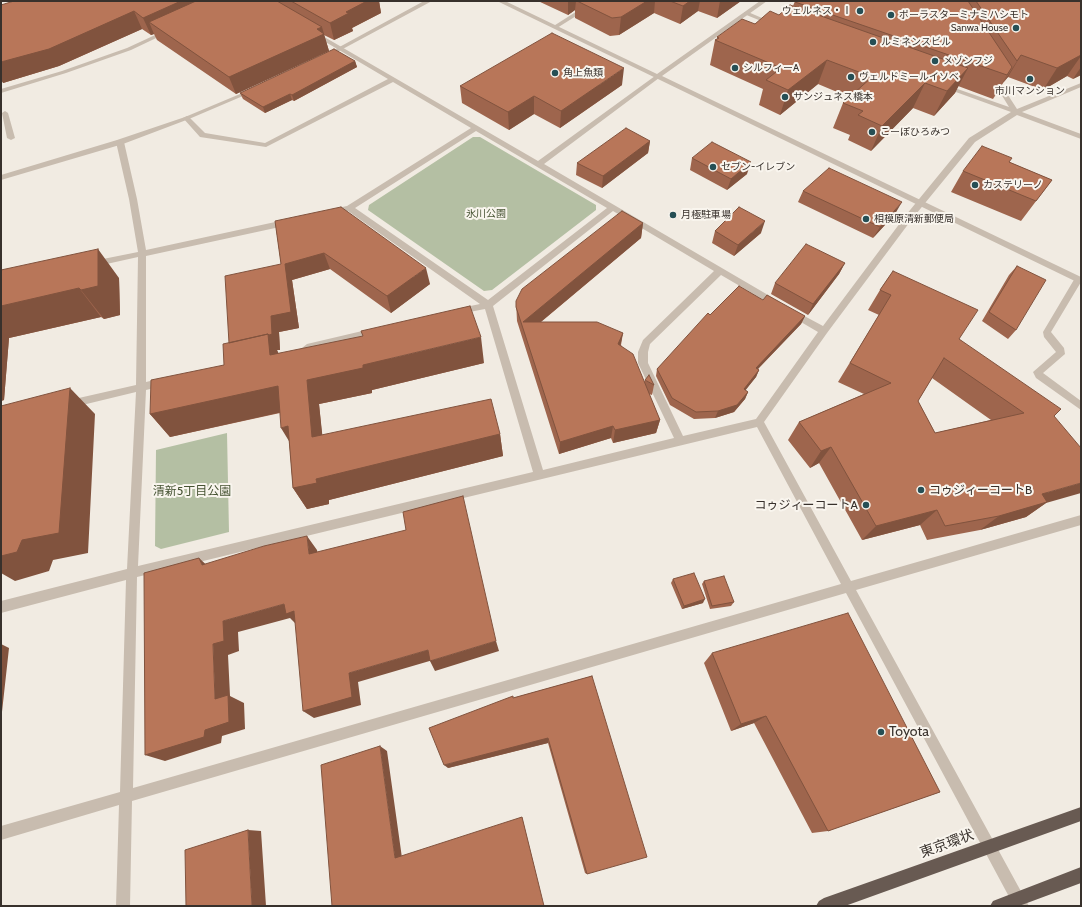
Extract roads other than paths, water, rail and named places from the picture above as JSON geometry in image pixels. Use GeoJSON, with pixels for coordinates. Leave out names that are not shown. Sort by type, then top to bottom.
{"type":"FeatureCollection","features":[{"type":"Feature","properties":{"kind":"highway","name":"東京環状"},"geometry":{"type":"LineString","coordinates":[[824,906],[1081,814]]}},
{"type":"Feature","properties":{"kind":"highway"},"geometry":{"type":"LineString","coordinates":[[998,906],[1020,902],[1081,875]]}},
{"type":"Feature","properties":{"kind":"street"},"geometry":{"type":"LineString","coordinates":[[320,59],[429,1]]}},
{"type":"Feature","properties":{"kind":"street"},"geometry":{"type":"LineString","coordinates":[[500,1],[1080,281],[1047,332],[1047,335],[1060,351],[1060,354],[1038,372],[1039,375],[1081,406]]}},
{"type":"Feature","properties":{"kind":"street"},"geometry":{"type":"LineString","coordinates":[[555,27],[597,1]]}},
{"type":"Feature","properties":{"kind":"street"},"geometry":{"type":"LineString","coordinates":[[538,165],[657,77],[764,1]]}},
{"type":"Feature","properties":{"kind":"street"},"geometry":{"type":"LineString","coordinates":[[746,13],[780,26]]}},
{"type":"Feature","properties":{"kind":"street"},"geometry":{"type":"LineString","coordinates":[[1,91],[64,72],[129,49],[178,26]]}},
{"type":"Feature","properties":{"kind":"street"},"geometry":{"type":"LineString","coordinates":[[304,28],[824,331]]}},
{"type":"Feature","properties":{"kind":"street"},"geometry":{"type":"LineString","coordinates":[[988,68],[1016,112]]}},
{"type":"Feature","properties":{"kind":"street"},"geometry":{"type":"LineString","coordinates":[[187,118],[203,135],[266,145],[392,80]]}},
{"type":"Feature","properties":{"kind":"street"},"geometry":{"type":"LineString","coordinates":[[933,82],[1081,137]]}},
{"type":"Feature","properties":{"kind":"street"},"geometry":{"type":"LineString","coordinates":[[1,607],[132,573],[759,422],[824,331],[920,204],[972,140],[1016,112],[1081,86]]}},
{"type":"Feature","properties":{"kind":"street"},"geometry":{"type":"LineString","coordinates":[[1,178],[120,142],[187,118],[260,88]]}},
{"type":"Feature","properties":{"kind":"street"},"geometry":{"type":"LineString","coordinates":[[5,113],[5,127],[11,138]]}},
{"type":"Feature","properties":{"kind":"street"},"geometry":{"type":"LineString","coordinates":[[326,213],[349,208],[476,128]]}},
{"type":"Feature","properties":{"kind":"street"},"geometry":{"type":"LineString","coordinates":[[120,142],[133,199],[142,254],[141,387],[132,573],[123,906]]}},
{"type":"Feature","properties":{"kind":"street"},"geometry":{"type":"LineString","coordinates":[[449,314],[488,305],[612,207]]}},
{"type":"Feature","properties":{"kind":"street"},"geometry":{"type":"LineString","coordinates":[[349,208],[488,305],[539,474]]}},
{"type":"Feature","properties":{"kind":"street"},"geometry":{"type":"LineString","coordinates":[[83,266],[295,220]]}},
{"type":"Feature","properties":{"kind":"street"},"geometry":{"type":"LineString","coordinates":[[680,441],[643,363],[643,352],[646,342],[720,271]]}},
{"type":"Feature","properties":{"kind":"street"},"geometry":{"type":"LineString","coordinates":[[296,350],[388,328]]}},
{"type":"Feature","properties":{"kind":"street"},"geometry":{"type":"LineString","coordinates":[[63,406],[172,380]]}},
{"type":"Feature","properties":{"kind":"street"},"geometry":{"type":"LineString","coordinates":[[759,422],[991,846],[1020,902]]}},
{"type":"Feature","properties":{"kind":"street"},"geometry":{"type":"LineString","coordinates":[[1,833],[1081,520]]}},
{"type":"Feature","properties":{"kind":"place","name":"ウェルネス・Ⅰ"},"geometry":{"type":"Point","coordinates":[860,11]}},
{"type":"Feature","properties":{"kind":"place","name":"ポーラスターミナミハシモト"},"geometry":{"type":"Point","coordinates":[891,15]}},
{"type":"Feature","properties":{"kind":"place","name":"Sanwa House"},"geometry":{"type":"Point","coordinates":[1016,28]}},
{"type":"Feature","properties":{"kind":"place","name":"ルミネンスビル"},"geometry":{"type":"Point","coordinates":[873,42]}},
{"type":"Feature","properties":{"kind":"place","name":"メゾンフジ"},"geometry":{"type":"Point","coordinates":[935,61]}},
{"type":"Feature","properties":{"kind":"place","name":"シルフィーA"},"geometry":{"type":"Point","coordinates":[735,68]}},
{"type":"Feature","properties":{"kind":"place","name":"角上魚類"},"geometry":{"type":"Point","coordinates":[555,73]}},
{"type":"Feature","properties":{"kind":"place","name":"ヴェルドミールイソベ"},"geometry":{"type":"Point","coordinates":[851,77]}},
{"type":"Feature","properties":{"kind":"place","name":"市川マンション"},"geometry":{"type":"Point","coordinates":[1030,79]}},
{"type":"Feature","properties":{"kind":"place","name":"サンジュネス橋本"},"geometry":{"type":"Point","coordinates":[785,97]}},
{"type":"Feature","properties":{"kind":"place","name":"こーぽひろみつ"},"geometry":{"type":"Point","coordinates":[872,132]}},
{"type":"Feature","properties":{"kind":"place","name":"セブン-イレブン"},"geometry":{"type":"Point","coordinates":[713,167]}},
{"type":"Feature","properties":{"kind":"place","name":"カステリーノ"},"geometry":{"type":"Point","coordinates":[975,185]}},
{"type":"Feature","properties":{"kind":"place","name":"月極駐車場"},"geometry":{"type":"Point","coordinates":[673,215]}},
{"type":"Feature","properties":{"kind":"place","name":"相模原清新郵便局"},"geometry":{"type":"Point","coordinates":[866,219]}},
{"type":"Feature","properties":{"kind":"place","name":"コゥジィーコートB"},"geometry":{"type":"Point","coordinates":[921,490]}},
{"type":"Feature","properties":{"kind":"place","name":"コゥジィーコートA"},"geometry":{"type":"Point","coordinates":[866,505]}},
{"type":"Feature","properties":{"kind":"place","name":"Toyota"},"geometry":{"type":"Point","coordinates":[881,732]}},
{"type":"Feature","properties":{"kind":"park label","name":"氷川公園"},"geometry":{"type":"Point","coordinates":[486,214]}},
{"type":"Feature","properties":{"kind":"park label","name":"清新5丁目公園"},"geometry":{"type":"Point","coordinates":[192,491]}}]}
